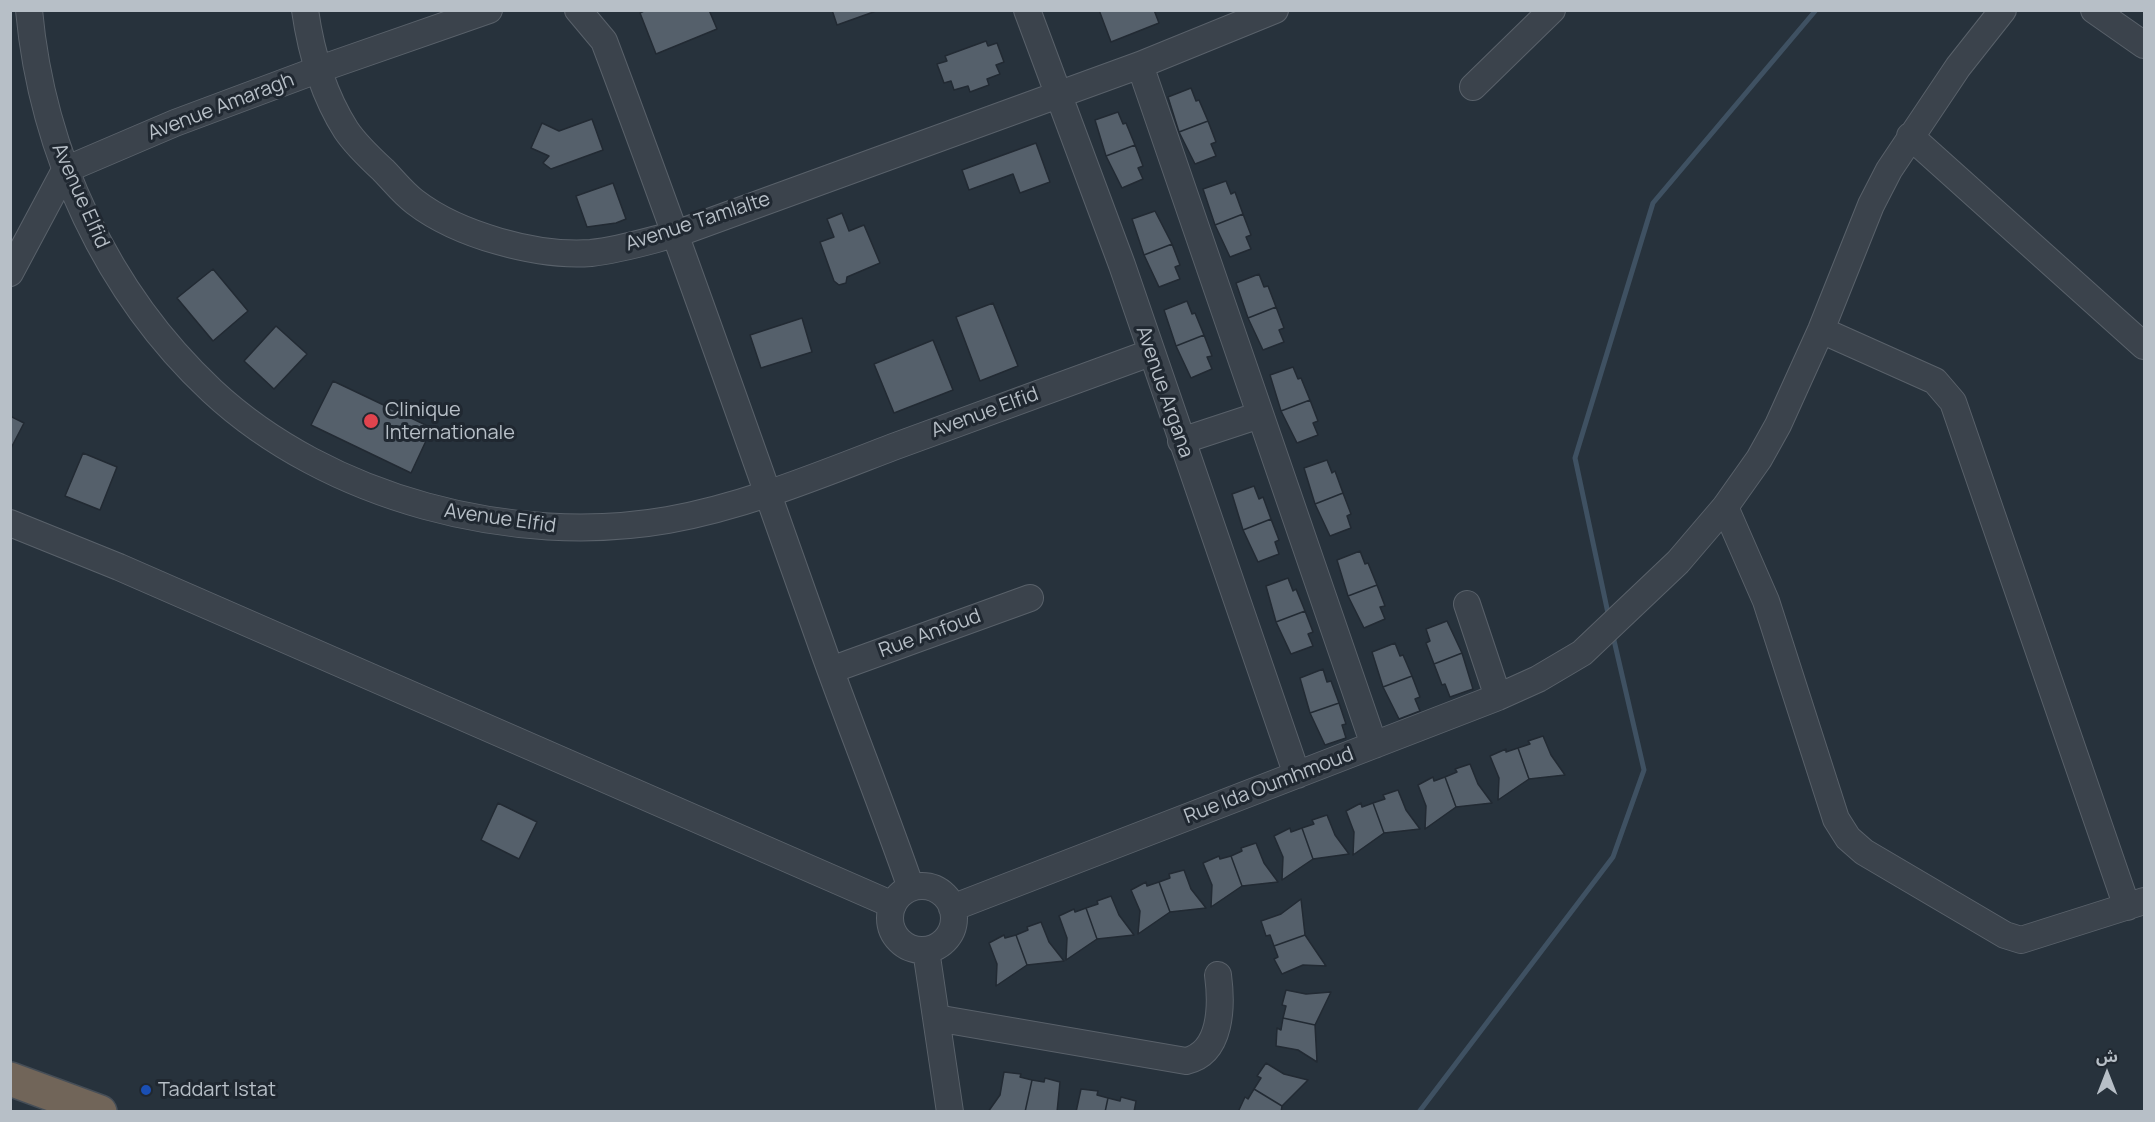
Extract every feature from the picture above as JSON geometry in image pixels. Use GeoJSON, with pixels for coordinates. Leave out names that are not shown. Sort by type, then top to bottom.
{"type":"FeatureCollection","features":[{"type":"Feature","properties":{"kind":"highway"},"geometry":{"type":"LineString","coordinates":[[10,1079],[100,1112]]}},
{"type":"Feature","properties":{"kind":"street","name":"Avenue Elfid"},"geometry":{"type":"LineString","coordinates":[[29,10],[39,81],[65,170],[91,231],[125,285],[167,343],[212,391],[250,422],[293,450],[338,473],[439,512],[477,520],[580,528],[670,520],[768,494],[1150,353]]}},
{"type":"Feature","properties":{"kind":"street","name":"Avenue Tamlalte"},"geometry":{"type":"LineString","coordinates":[[305,10],[318,69],[346,130],[366,154],[416,202],[478,235],[534,249],[563,253],[591,253],[624,248],[676,234],[1140,65],[1275,10]]}},
{"type":"Feature","properties":{"kind":"street","name":"Avenue Amaragh"},"geometry":{"type":"LineString","coordinates":[[65,170],[175,123],[318,69],[489,10]]}},
{"type":"Feature","properties":{"kind":"street"},"geometry":{"type":"LineString","coordinates":[[578,10],[604,41]]}},
{"type":"Feature","properties":{"kind":"street"},"geometry":{"type":"LineString","coordinates":[[10,523],[902,897],[931,888],[940,892],[952,908],[952,930],[946,940],[926,950],[904,945],[896,937],[890,916],[902,897],[880,796],[831,670],[768,494],[727,370],[604,41],[603,10]]}},
{"type":"Feature","properties":{"kind":"street","name":"Avenue Argana"},"geometry":{"type":"LineString","coordinates":[[1027,10],[1122,265],[1150,353],[1298,775]]}},
{"type":"Feature","properties":{"kind":"street"},"geometry":{"type":"LineString","coordinates":[[1473,87],[1552,10]]}},
{"type":"Feature","properties":{"kind":"street","name":"Rue Ida Oumhmoud"},"geometry":{"type":"LineString","coordinates":[[952,908],[1498,697],[1538,679],[1582,653],[1678,562],[1725,507],[1759,459],[1778,425],[1821,330],[1871,205],[1910,136],[1958,67],[2003,10]]}},
{"type":"Feature","properties":{"kind":"street"},"geometry":{"type":"LineString","coordinates":[[2094,10],[2145,45]]}},
{"type":"Feature","properties":{"kind":"street"},"geometry":{"type":"LineString","coordinates":[[1140,65],[1374,745]]}},
{"type":"Feature","properties":{"kind":"street"},"geometry":{"type":"LineString","coordinates":[[1910,136],[2145,346]]}},
{"type":"Feature","properties":{"kind":"street"},"geometry":{"type":"LineString","coordinates":[[10,273],[65,170]]}},
{"type":"Feature","properties":{"kind":"street"},"geometry":{"type":"LineString","coordinates":[[1725,507],[1766,601],[1836,819],[1855,846],[2013,938],[2029,939],[2136,904],[1953,402],[1935,381],[1821,330]]}},
{"type":"Feature","properties":{"kind":"street"},"geometry":{"type":"LineString","coordinates":[[1181,441],[1260,415]]}},
{"type":"Feature","properties":{"kind":"street","name":"Rue Anfoud"},"geometry":{"type":"LineString","coordinates":[[831,670],[1030,598]]}},
{"type":"Feature","properties":{"kind":"street"},"geometry":{"type":"LineString","coordinates":[[1467,604],[1498,697]]}},
{"type":"Feature","properties":{"kind":"street"},"geometry":{"type":"LineString","coordinates":[[926,950],[950,1112]]}},
{"type":"Feature","properties":{"kind":"street"},"geometry":{"type":"LineString","coordinates":[[936,1018],[1186,1061],[1200,1056],[1212,1040],[1220,1005],[1218,975]]}},
{"type":"Feature","properties":{"kind":"building"},"geometry":{"type":"Polygon","coordinates":[[[646,10],[709,10],[717,29],[656,54],[640,13],[646,10]]]}},
{"type":"Feature","properties":{"kind":"building"},"geometry":{"type":"Polygon","coordinates":[[[832,10],[879,10],[837,25],[832,10]]]}},
{"type":"Feature","properties":{"kind":"building"},"geometry":{"type":"Polygon","coordinates":[[[1099,10],[1154,10],[1159,23],[1111,42],[1099,10]]]}},
{"type":"Feature","properties":{"kind":"building"},"geometry":{"type":"Polygon","coordinates":[[[986,41],[988,46],[997,43],[1004,62],[996,65],[1000,74],[987,79],[989,85],[970,92],[968,86],[954,90],[951,81],[944,83],[937,64],[947,61],[945,56],[986,41]]]}},
{"type":"Feature","properties":{"kind":"building"},"geometry":{"type":"Polygon","coordinates":[[[1191,88],[1208,121],[1179,132],[1168,97],[1191,88]]]}},
{"type":"Feature","properties":{"kind":"building"},"geometry":{"type":"Polygon","coordinates":[[[1118,112],[1123,124],[1126,123],[1135,145],[1106,156],[1095,120],[1118,112]]]}},
{"type":"Feature","properties":{"kind":"building"},"geometry":{"type":"Polygon","coordinates":[[[592,119],[603,150],[551,169],[543,163],[549,156],[531,148],[542,123],[559,131],[592,119]]]}},
{"type":"Feature","properties":{"kind":"building"},"geometry":{"type":"Polygon","coordinates":[[[1208,121],[1216,142],[1211,144],[1216,156],[1195,164],[1179,132],[1208,121]]]}},
{"type":"Feature","properties":{"kind":"building"},"geometry":{"type":"Polygon","coordinates":[[[1036,143],[1050,182],[1020,193],[1013,174],[969,190],[962,170],[1036,143]]]}},
{"type":"Feature","properties":{"kind":"building"},"geometry":{"type":"Polygon","coordinates":[[[1135,145],[1143,166],[1138,168],[1143,179],[1122,188],[1106,156],[1135,145]]]}},
{"type":"Feature","properties":{"kind":"building"},"geometry":{"type":"Polygon","coordinates":[[[1226,181],[1231,194],[1235,192],[1243,214],[1215,225],[1203,189],[1226,181]]]}},
{"type":"Feature","properties":{"kind":"building"},"geometry":{"type":"Polygon","coordinates":[[[613,183],[626,219],[616,223],[587,227],[576,196],[613,183]]]}},
{"type":"Feature","properties":{"kind":"building"},"geometry":{"type":"Polygon","coordinates":[[[1155,211],[1172,244],[1144,255],[1132,219],[1155,211]]]}},
{"type":"Feature","properties":{"kind":"building"},"geometry":{"type":"Polygon","coordinates":[[[842,213],[849,231],[864,225],[880,263],[847,277],[846,283],[839,285],[834,281],[820,242],[834,237],[827,219],[842,213]]]}},
{"type":"Feature","properties":{"kind":"building"},"geometry":{"type":"Polygon","coordinates":[[[1243,214],[1251,235],[1246,237],[1251,249],[1230,257],[1215,225],[1243,214]]]}},
{"type":"Feature","properties":{"kind":"building"},"geometry":{"type":"Polygon","coordinates":[[[1172,244],[1180,265],[1175,267],[1180,279],[1159,287],[1144,255],[1172,244]]]}},
{"type":"Feature","properties":{"kind":"building"},"geometry":{"type":"Polygon","coordinates":[[[213,269],[248,311],[213,341],[177,298],[213,269]]]}},
{"type":"Feature","properties":{"kind":"building"},"geometry":{"type":"Polygon","coordinates":[[[1259,274],[1264,287],[1268,286],[1276,307],[1248,318],[1236,283],[1259,274]]]}},
{"type":"Feature","properties":{"kind":"building"},"geometry":{"type":"Polygon","coordinates":[[[1187,301],[1204,335],[1176,346],[1164,310],[1187,301]]]}},
{"type":"Feature","properties":{"kind":"building"},"geometry":{"type":"Polygon","coordinates":[[[993,303],[1018,366],[980,381],[956,317],[993,303]]]}},
{"type":"Feature","properties":{"kind":"building"},"geometry":{"type":"Polygon","coordinates":[[[1276,307],[1284,328],[1279,330],[1284,342],[1263,350],[1248,318],[1276,307]]]}},
{"type":"Feature","properties":{"kind":"building"},"geometry":{"type":"Polygon","coordinates":[[[802,318],[812,352],[761,368],[750,335],[802,318]]]}},
{"type":"Feature","properties":{"kind":"building"},"geometry":{"type":"Polygon","coordinates":[[[276,326],[307,354],[274,389],[244,361],[276,326]]]}},
{"type":"Feature","properties":{"kind":"building"},"geometry":{"type":"Polygon","coordinates":[[[1204,335],[1212,356],[1207,357],[1212,369],[1191,378],[1176,346],[1204,335]]]}},
{"type":"Feature","properties":{"kind":"building"},"geometry":{"type":"Polygon","coordinates":[[[933,340],[953,390],[894,413],[874,364],[933,340]]]}},
{"type":"Feature","properties":{"kind":"building"},"geometry":{"type":"Polygon","coordinates":[[[1293,367],[1298,379],[1301,378],[1310,400],[1281,411],[1270,375],[1293,367]]]}},
{"type":"Feature","properties":{"kind":"building"},"geometry":{"type":"Polygon","coordinates":[[[333,381],[432,428],[411,473],[311,425],[333,381]]]}},
{"type":"Feature","properties":{"kind":"building"},"geometry":{"type":"Polygon","coordinates":[[[1310,400],[1318,421],[1313,423],[1318,435],[1297,443],[1281,411],[1310,400]]]}},
{"type":"Feature","properties":{"kind":"building"},"geometry":{"type":"Polygon","coordinates":[[[10,416],[24,423],[10,450],[10,416]]]}},
{"type":"Feature","properties":{"kind":"building"},"geometry":{"type":"Polygon","coordinates":[[[83,453],[117,467],[100,510],[65,496],[83,453]]]}},
{"type":"Feature","properties":{"kind":"building"},"geometry":{"type":"Polygon","coordinates":[[[1327,460],[1332,473],[1335,471],[1343,493],[1315,504],[1304,468],[1327,460]]]}},
{"type":"Feature","properties":{"kind":"building"},"geometry":{"type":"Polygon","coordinates":[[[1254,486],[1259,499],[1263,497],[1271,519],[1243,530],[1232,494],[1254,486]]]}},
{"type":"Feature","properties":{"kind":"building"},"geometry":{"type":"Polygon","coordinates":[[[1343,493],[1351,514],[1347,516],[1351,528],[1330,536],[1315,504],[1343,493]]]}},
{"type":"Feature","properties":{"kind":"building"},"geometry":{"type":"Polygon","coordinates":[[[1271,519],[1279,540],[1275,542],[1279,554],[1258,562],[1243,530],[1271,519]]]}},
{"type":"Feature","properties":{"kind":"building"},"geometry":{"type":"Polygon","coordinates":[[[1360,551],[1377,585],[1348,596],[1337,560],[1360,551]]]}},
{"type":"Feature","properties":{"kind":"building"},"geometry":{"type":"Polygon","coordinates":[[[1288,578],[1293,591],[1296,589],[1305,611],[1276,622],[1266,586],[1288,578]]]}},
{"type":"Feature","properties":{"kind":"building"},"geometry":{"type":"Polygon","coordinates":[[[1377,585],[1385,606],[1380,607],[1385,619],[1364,628],[1348,596],[1377,585]]]}},
{"type":"Feature","properties":{"kind":"building"},"geometry":{"type":"Polygon","coordinates":[[[1305,611],[1313,632],[1308,634],[1313,646],[1291,654],[1276,622],[1305,611]]]}},
{"type":"Feature","properties":{"kind":"building"},"geometry":{"type":"Polygon","coordinates":[[[1447,621],[1462,653],[1434,664],[1426,643],[1430,641],[1426,629],[1447,621]]]}},
{"type":"Feature","properties":{"kind":"building"},"geometry":{"type":"Polygon","coordinates":[[[1395,643],[1412,676],[1383,687],[1372,652],[1395,643]]]}},
{"type":"Feature","properties":{"kind":"building"},"geometry":{"type":"Polygon","coordinates":[[[1462,653],[1473,689],[1450,697],[1445,684],[1442,685],[1434,664],[1462,653]]]}},
{"type":"Feature","properties":{"kind":"building"},"geometry":{"type":"Polygon","coordinates":[[[1323,669],[1327,682],[1331,681],[1339,703],[1310,713],[1300,678],[1323,669]]]}},
{"type":"Feature","properties":{"kind":"building"},"geometry":{"type":"Polygon","coordinates":[[[1412,676],[1420,697],[1415,699],[1420,711],[1399,719],[1383,687],[1412,676]]]}},
{"type":"Feature","properties":{"kind":"building"},"geometry":{"type":"Polygon","coordinates":[[[1339,703],[1346,724],[1342,725],[1346,738],[1325,745],[1310,713],[1339,703]]]}},
{"type":"Feature","properties":{"kind":"building"},"geometry":{"type":"Polygon","coordinates":[[[1543,736],[1551,755],[1565,775],[1529,779],[1518,748],[1530,744],[1528,741],[1543,736]]]}},
{"type":"Feature","properties":{"kind":"building"},"geometry":{"type":"Polygon","coordinates":[[[1518,748],[1529,779],[1498,800],[1499,778],[1490,756],[1506,749],[1506,752],[1518,748]]]}},
{"type":"Feature","properties":{"kind":"building"},"geometry":{"type":"Polygon","coordinates":[[[1470,764],[1478,784],[1492,803],[1456,807],[1445,777],[1457,772],[1455,769],[1470,764]]]}},
{"type":"Feature","properties":{"kind":"building"},"geometry":{"type":"Polygon","coordinates":[[[1433,777],[1434,781],[1445,777],[1456,807],[1425,829],[1426,806],[1418,785],[1433,777]]]}},
{"type":"Feature","properties":{"kind":"building"},"geometry":{"type":"Polygon","coordinates":[[[1398,790],[1406,810],[1420,829],[1384,833],[1373,803],[1385,799],[1383,795],[1398,790]]]}},
{"type":"Feature","properties":{"kind":"building"},"geometry":{"type":"Polygon","coordinates":[[[498,803],[537,822],[519,859],[481,840],[498,803]]]}},
{"type":"Feature","properties":{"kind":"building"},"geometry":{"type":"Polygon","coordinates":[[[1361,803],[1362,807],[1373,803],[1384,833],[1353,855],[1354,832],[1346,811],[1361,803]]]}},
{"type":"Feature","properties":{"kind":"building"},"geometry":{"type":"Polygon","coordinates":[[[1327,815],[1335,835],[1349,854],[1313,859],[1302,828],[1314,824],[1312,820],[1327,815]]]}},
{"type":"Feature","properties":{"kind":"building"},"geometry":{"type":"Polygon","coordinates":[[[1290,828],[1291,832],[1302,828],[1313,859],[1282,880],[1283,857],[1274,836],[1290,828]]]}},
{"type":"Feature","properties":{"kind":"building"},"geometry":{"type":"Polygon","coordinates":[[[1256,843],[1264,863],[1278,882],[1242,886],[1231,856],[1242,851],[1241,848],[1256,843]]]}},
{"type":"Feature","properties":{"kind":"building"},"geometry":{"type":"Polygon","coordinates":[[[1219,856],[1220,859],[1231,856],[1242,886],[1211,907],[1212,885],[1203,863],[1219,856]]]}},
{"type":"Feature","properties":{"kind":"building"},"geometry":{"type":"Polygon","coordinates":[[[1184,870],[1191,889],[1206,908],[1170,912],[1159,882],[1170,878],[1169,874],[1184,870]]]}},
{"type":"Feature","properties":{"kind":"building"},"geometry":{"type":"Polygon","coordinates":[[[1146,882],[1147,886],[1159,882],[1170,912],[1138,934],[1140,911],[1131,890],[1146,882]]]}},
{"type":"Feature","properties":{"kind":"building"},"geometry":{"type":"Polygon","coordinates":[[[1111,896],[1119,915],[1134,935],[1097,939],[1086,908],[1111,896]]]}},
{"type":"Feature","properties":{"kind":"building"},"geometry":{"type":"Polygon","coordinates":[[[1301,899],[1305,935],[1274,946],[1270,935],[1266,936],[1261,921],[1281,914],[1301,899]]]}},
{"type":"Feature","properties":{"kind":"building"},"geometry":{"type":"Polygon","coordinates":[[[1086,908],[1097,939],[1066,960],[1067,938],[1059,916],[1074,909],[1075,912],[1086,908]]]}},
{"type":"Feature","properties":{"kind":"building"},"geometry":{"type":"Polygon","coordinates":[[[1041,922],[1049,942],[1064,961],[1027,965],[1016,935],[1028,930],[1027,927],[1041,922]]]}},
{"type":"Feature","properties":{"kind":"building"},"geometry":{"type":"Polygon","coordinates":[[[1004,935],[1005,938],[1016,935],[1027,965],[996,986],[997,964],[989,943],[1004,935]]]}},
{"type":"Feature","properties":{"kind":"building"},"geometry":{"type":"Polygon","coordinates":[[[1305,935],[1326,966],[1303,965],[1282,974],[1274,959],[1278,957],[1274,946],[1305,935]]]}},
{"type":"Feature","properties":{"kind":"building"},"geometry":{"type":"Polygon","coordinates":[[[1286,990],[1306,994],[1331,992],[1315,1025],[1283,1018],[1286,1006],[1282,1005],[1286,990]]]}},
{"type":"Feature","properties":{"kind":"building"},"geometry":{"type":"Polygon","coordinates":[[[1283,1018],[1315,1025],[1317,1062],[1298,1050],[1276,1046],[1277,1028],[1281,1030],[1283,1018]]]}},
{"type":"Feature","properties":{"kind":"building"},"geometry":{"type":"Polygon","coordinates":[[[1266,1063],[1284,1074],[1308,1080],[1282,1106],[1254,1089],[1261,1078],[1257,1076],[1266,1063]]]}},
{"type":"Feature","properties":{"kind":"building"},"geometry":{"type":"Polygon","coordinates":[[[1004,1072],[1021,1074],[1020,1077],[1032,1080],[1025,1112],[988,1112],[1000,1095],[1004,1072]]]}},
{"type":"Feature","properties":{"kind":"building"},"geometry":{"type":"Polygon","coordinates":[[[1045,1078],[1060,1082],[1057,1112],[1025,1112],[1032,1080],[1044,1082],[1045,1078]]]}},
{"type":"Feature","properties":{"kind":"building"},"geometry":{"type":"Polygon","coordinates":[[[1081,1089],[1098,1091],[1097,1095],[1108,1098],[1105,1112],[1076,1112],[1081,1089]]]}},
{"type":"Feature","properties":{"kind":"building"},"geometry":{"type":"Polygon","coordinates":[[[1254,1089],[1282,1106],[1281,1112],[1238,1112],[1245,1097],[1248,1099],[1254,1089]]]}},
{"type":"Feature","properties":{"kind":"building"},"geometry":{"type":"Polygon","coordinates":[[[1121,1097],[1136,1101],[1134,1112],[1105,1112],[1108,1098],[1120,1101],[1121,1097]]]}},
{"type":"Feature","properties":{"kind":"waterway"},"geometry":{"type":"LineString","coordinates":[[1609,618],[1575,458],[1653,203],[1816,10]]}},
{"type":"Feature","properties":{"kind":"waterway"},"geometry":{"type":"LineString","coordinates":[[1419,1112],[1613,857],[1644,770],[1613,636]]}},
{"type":"Feature","properties":{"kind":"place","name":"Clinique Internationale"},"geometry":{"type":"Point","coordinates":[371,421]}},
{"type":"Feature","properties":{"kind":"place","name":"Taddart Istat"},"geometry":{"type":"Point","coordinates":[146,1090]}}]}
